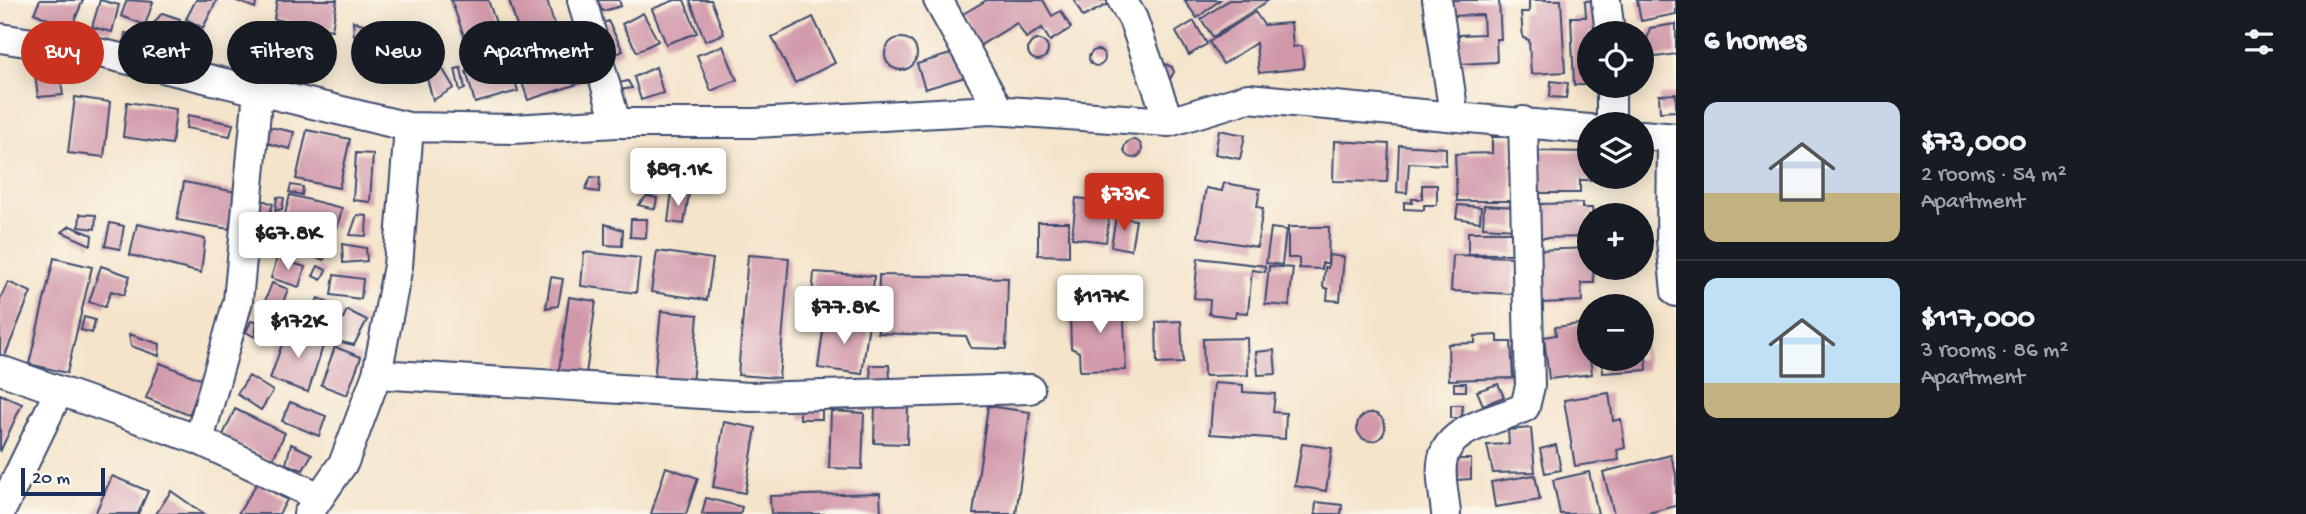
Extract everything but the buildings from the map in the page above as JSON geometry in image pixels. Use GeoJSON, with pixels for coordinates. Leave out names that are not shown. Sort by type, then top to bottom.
{"type":"FeatureCollection","features":[{"type":"Feature","properties":{"kind":"street"},"geometry":{"type":"LineString","coordinates":[[582,0],[616,123]]}},
{"type":"Feature","properties":{"kind":"street"},"geometry":{"type":"LineString","coordinates":[[938,0],[999,110]]}},
{"type":"Feature","properties":{"kind":"street"},"geometry":{"type":"LineString","coordinates":[[1122,0],[1133,19],[1169,122]]}},
{"type":"Feature","properties":{"kind":"street"},"geometry":{"type":"LineString","coordinates":[[1437,0],[1454,115]]}},
{"type":"Feature","properties":{"kind":"street"},"geometry":{"type":"LineString","coordinates":[[1606,0],[1609,21]]}},
{"type":"Feature","properties":{"kind":"street"},"geometry":{"type":"LineString","coordinates":[[0,38],[104,54],[409,127],[513,129],[616,123],[755,123],[999,110],[1169,122],[1248,98],[1577,128]]}},
{"type":"Feature","properties":{"kind":"street"},"geometry":{"type":"LineString","coordinates":[[199,440],[238,301],[258,91]]}},
{"type":"Feature","properties":{"kind":"street"},"geometry":{"type":"LineString","coordinates":[[1446,514],[1442,463],[1447,447],[1460,433],[1525,407],[1528,398],[1530,386],[1523,121]]}},
{"type":"Feature","properties":{"kind":"street"},"geometry":{"type":"LineString","coordinates":[[0,370],[199,440],[314,505],[344,462],[377,374],[398,265],[409,127]]}},
{"type":"Feature","properties":{"kind":"street"},"geometry":{"type":"LineString","coordinates":[[1654,136],[1674,138],[1671,240],[1676,292]]}},
{"type":"Feature","properties":{"kind":"street"},"geometry":{"type":"LineString","coordinates":[[377,374],[750,397],[1030,388]]}},
{"type":"Feature","properties":{"kind":"street"},"geometry":{"type":"LineString","coordinates":[[0,513],[59,391]]}}]}
